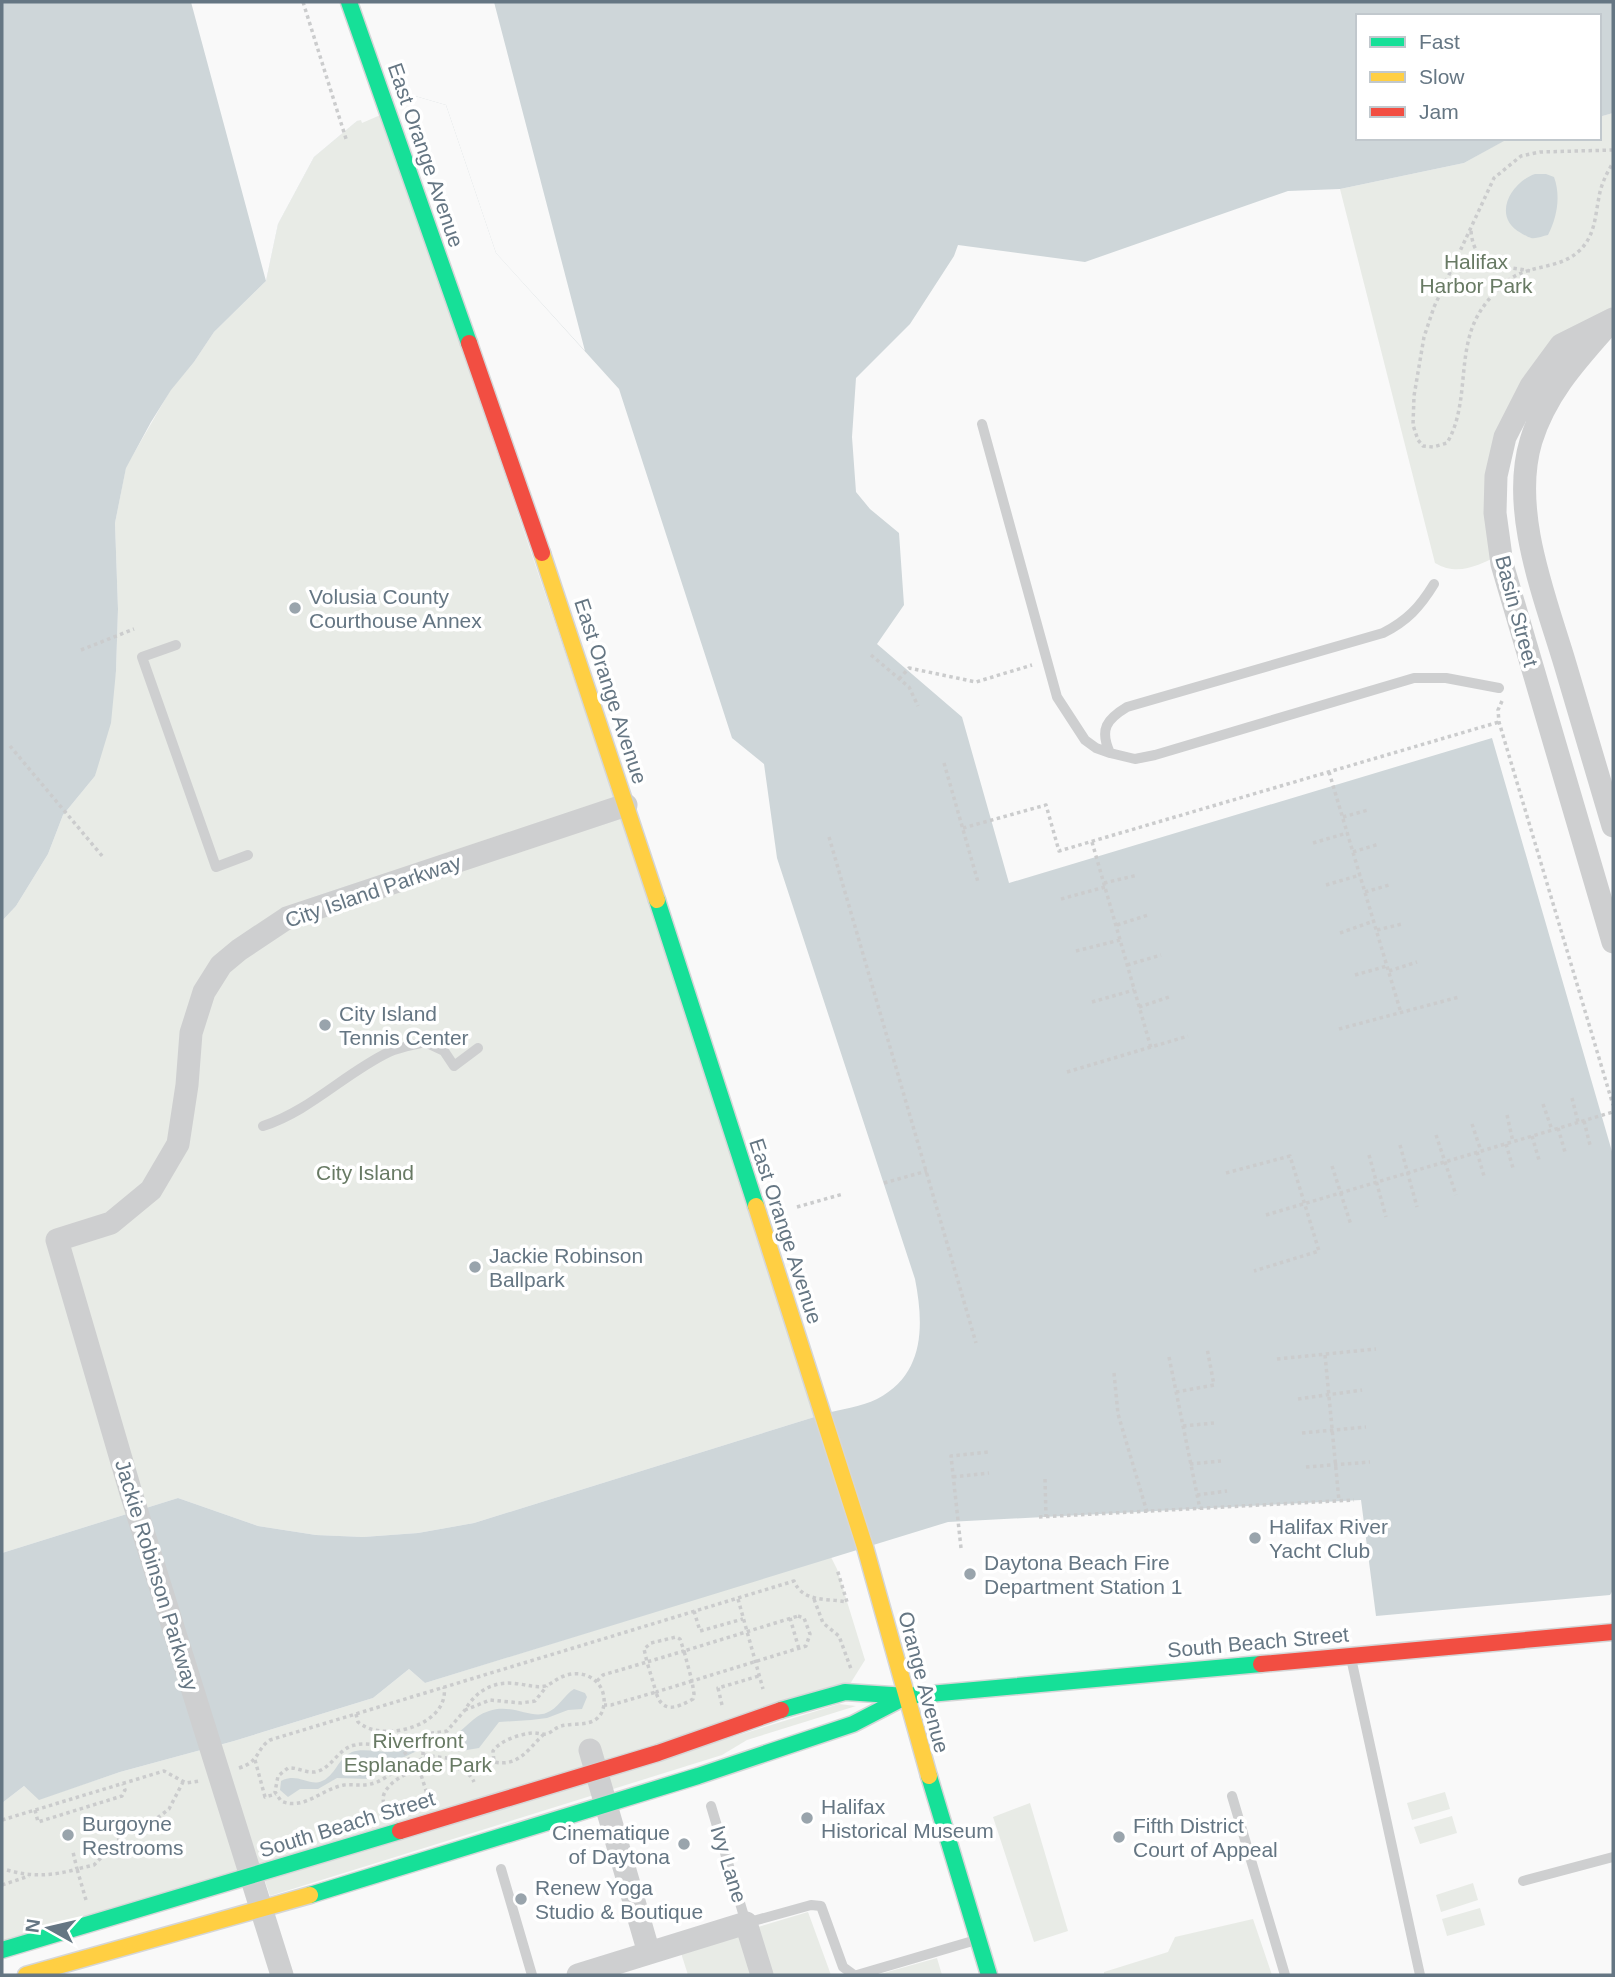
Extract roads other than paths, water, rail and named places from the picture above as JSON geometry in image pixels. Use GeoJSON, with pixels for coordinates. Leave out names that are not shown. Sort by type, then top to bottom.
{"type":"FeatureCollection","features":[{"type":"Feature","properties":{"kind":"street","name":"East Orange Avenue"},"geometry":{"type":"LineString","coordinates":[[349,2],[550,575],[819,1399]]}},
{"type":"Feature","properties":{"kind":"street","name":"Basin Street"},"geometry":{"type":"LineString","coordinates":[[1613,319],[1571,366],[1547,400],[1531,443],[1524,481],[1527,522],[1535,556],[1613,826]]}},
{"type":"Feature","properties":{"kind":"street","name":"Basin Street"},"geometry":{"type":"LineString","coordinates":[[1613,319],[1561,345],[1531,386],[1505,437],[1496,476],[1495,513],[1502,564],[1553,739],[1610,917],[1613,942]]}},
{"type":"Feature","properties":{"kind":"street"},"geometry":{"type":"LineString","coordinates":[[1502,564],[1535,556]]}},
{"type":"Feature","properties":{"kind":"street"},"geometry":{"type":"LineString","coordinates":[[1553,739],[1584,728]]}},
{"type":"Feature","properties":{"kind":"street","name":"City Island Parkway"},"geometry":{"type":"LineString","coordinates":[[57,1240],[111,1223],[150,1190],[178,1144],[191,1033],[204,992],[221,965],[239,950],[287,918],[626,804]]}},
{"type":"Feature","properties":{"kind":"street","name":"Jackie Robinson Parkway"},"geometry":{"type":"LineString","coordinates":[[57,1240],[131,1493],[282,1975]]}},
{"type":"Feature","properties":{"kind":"street","name":"Orange Avenue"},"geometry":{"type":"LineString","coordinates":[[819,1399],[870,1561],[943,1828],[989,1975]]}},
{"type":"Feature","properties":{"kind":"street","name":"South Beach Street"},"geometry":{"type":"LineString","coordinates":[[2,1950],[252,1874],[594,1761],[658,1753],[775,1712],[845,1692],[907,1696],[1613,1633]]}},
{"type":"Feature","properties":{"kind":"street","name":"South Beach Street"},"geometry":{"type":"LineString","coordinates":[[26,1975],[262,1909],[698,1776],[853,1724],[907,1696]]}},
{"type":"Feature","properties":{"kind":"street"},"geometry":{"type":"LineString","coordinates":[[594,1761],[649,1953]]}},
{"type":"Feature","properties":{"kind":"street","name":"Ivy Lane"},"geometry":{"type":"LineString","coordinates":[[578,1975],[746,1923],[762,1975]]}},
{"type":"Feature","properties":{"kind":"lane"},"geometry":{"type":"LineString","coordinates":[[982,424],[1057,697],[1085,740],[1096,748],[1135,759],[1155,755],[1414,678],[1446,678],[1501,693]]}},
{"type":"Feature","properties":{"kind":"lane"},"geometry":{"type":"LineString","coordinates":[[1110,752],[1105,735],[1107,725],[1111,717],[1127,707],[1383,633],[1402,623],[1420,607],[1434,584]]}},
{"type":"Feature","properties":{"kind":"lane"},"geometry":{"type":"LineString","coordinates":[[176,645],[142,657],[216,867],[248,855]]}},
{"type":"Feature","properties":{"kind":"lane"},"geometry":{"type":"LineString","coordinates":[[263,1126],[276,1122],[390,1052],[425,1042],[444,1051],[454,1066],[478,1048]]}},
{"type":"Feature","properties":{"kind":"lane"},"geometry":{"type":"LineString","coordinates":[[1350,1655],[1420,1975]]}},
{"type":"Feature","properties":{"kind":"lane"},"geometry":{"type":"LineString","coordinates":[[1232,1796],[1285,1975]]}},
{"type":"Feature","properties":{"kind":"lane","name":"Ivy Lane"},"geometry":{"type":"LineString","coordinates":[[711,1806],[746,1923]]}},
{"type":"Feature","properties":{"kind":"lane"},"geometry":{"type":"LineString","coordinates":[[1523,1881],[1613,1857]]}},
{"type":"Feature","properties":{"kind":"lane"},"geometry":{"type":"LineString","coordinates":[[501,1869],[532,1975]]}},
{"type":"Feature","properties":{"kind":"lane"},"geometry":{"type":"LineString","coordinates":[[746,1923],[811,1905],[821,1906],[843,1967],[855,1975],[978,1940]]}},
{"type":"Feature","properties":{"kind":"place","name":"Volusia County Courthouse Annex"},"geometry":{"type":"Point","coordinates":[295,608]}},
{"type":"Feature","properties":{"kind":"place","name":"City Island Tennis Center"},"geometry":{"type":"Point","coordinates":[325,1025]}},
{"type":"Feature","properties":{"kind":"place","name":"Jackie Robinson Ballpark"},"geometry":{"type":"Point","coordinates":[475,1267]}},
{"type":"Feature","properties":{"kind":"place","name":"Halifax River Yacht Club"},"geometry":{"type":"Point","coordinates":[1255,1538]}},
{"type":"Feature","properties":{"kind":"place","name":"Daytona Beach Fire Department Station 1"},"geometry":{"type":"Point","coordinates":[970,1574]}},
{"type":"Feature","properties":{"kind":"place","name":"Halifax Historical Museum"},"geometry":{"type":"Point","coordinates":[807,1818]}},
{"type":"Feature","properties":{"kind":"place","name":"Burgoyne Restrooms"},"geometry":{"type":"Point","coordinates":[68,1835]}},
{"type":"Feature","properties":{"kind":"place","name":"Fifth District Court of Appeal"},"geometry":{"type":"Point","coordinates":[1119,1837]}},
{"type":"Feature","properties":{"kind":"place","name":"Cinematique of Daytona"},"geometry":{"type":"Point","coordinates":[684,1844]}},
{"type":"Feature","properties":{"kind":"place","name":"Renew Yoga Studio & Boutique"},"geometry":{"type":"Point","coordinates":[521,1899]}},
{"type":"Feature","properties":{"kind":"park label","name":"Halifax Harbor Park"},"geometry":{"type":"Point","coordinates":[1476,273]}},
{"type":"Feature","properties":{"kind":"park label","name":"City Island"},"geometry":{"type":"Point","coordinates":[365,1172]}},
{"type":"Feature","properties":{"kind":"park label","name":"Riverfront Esplanade Park"},"geometry":{"type":"Point","coordinates":[418,1752]}}]}
